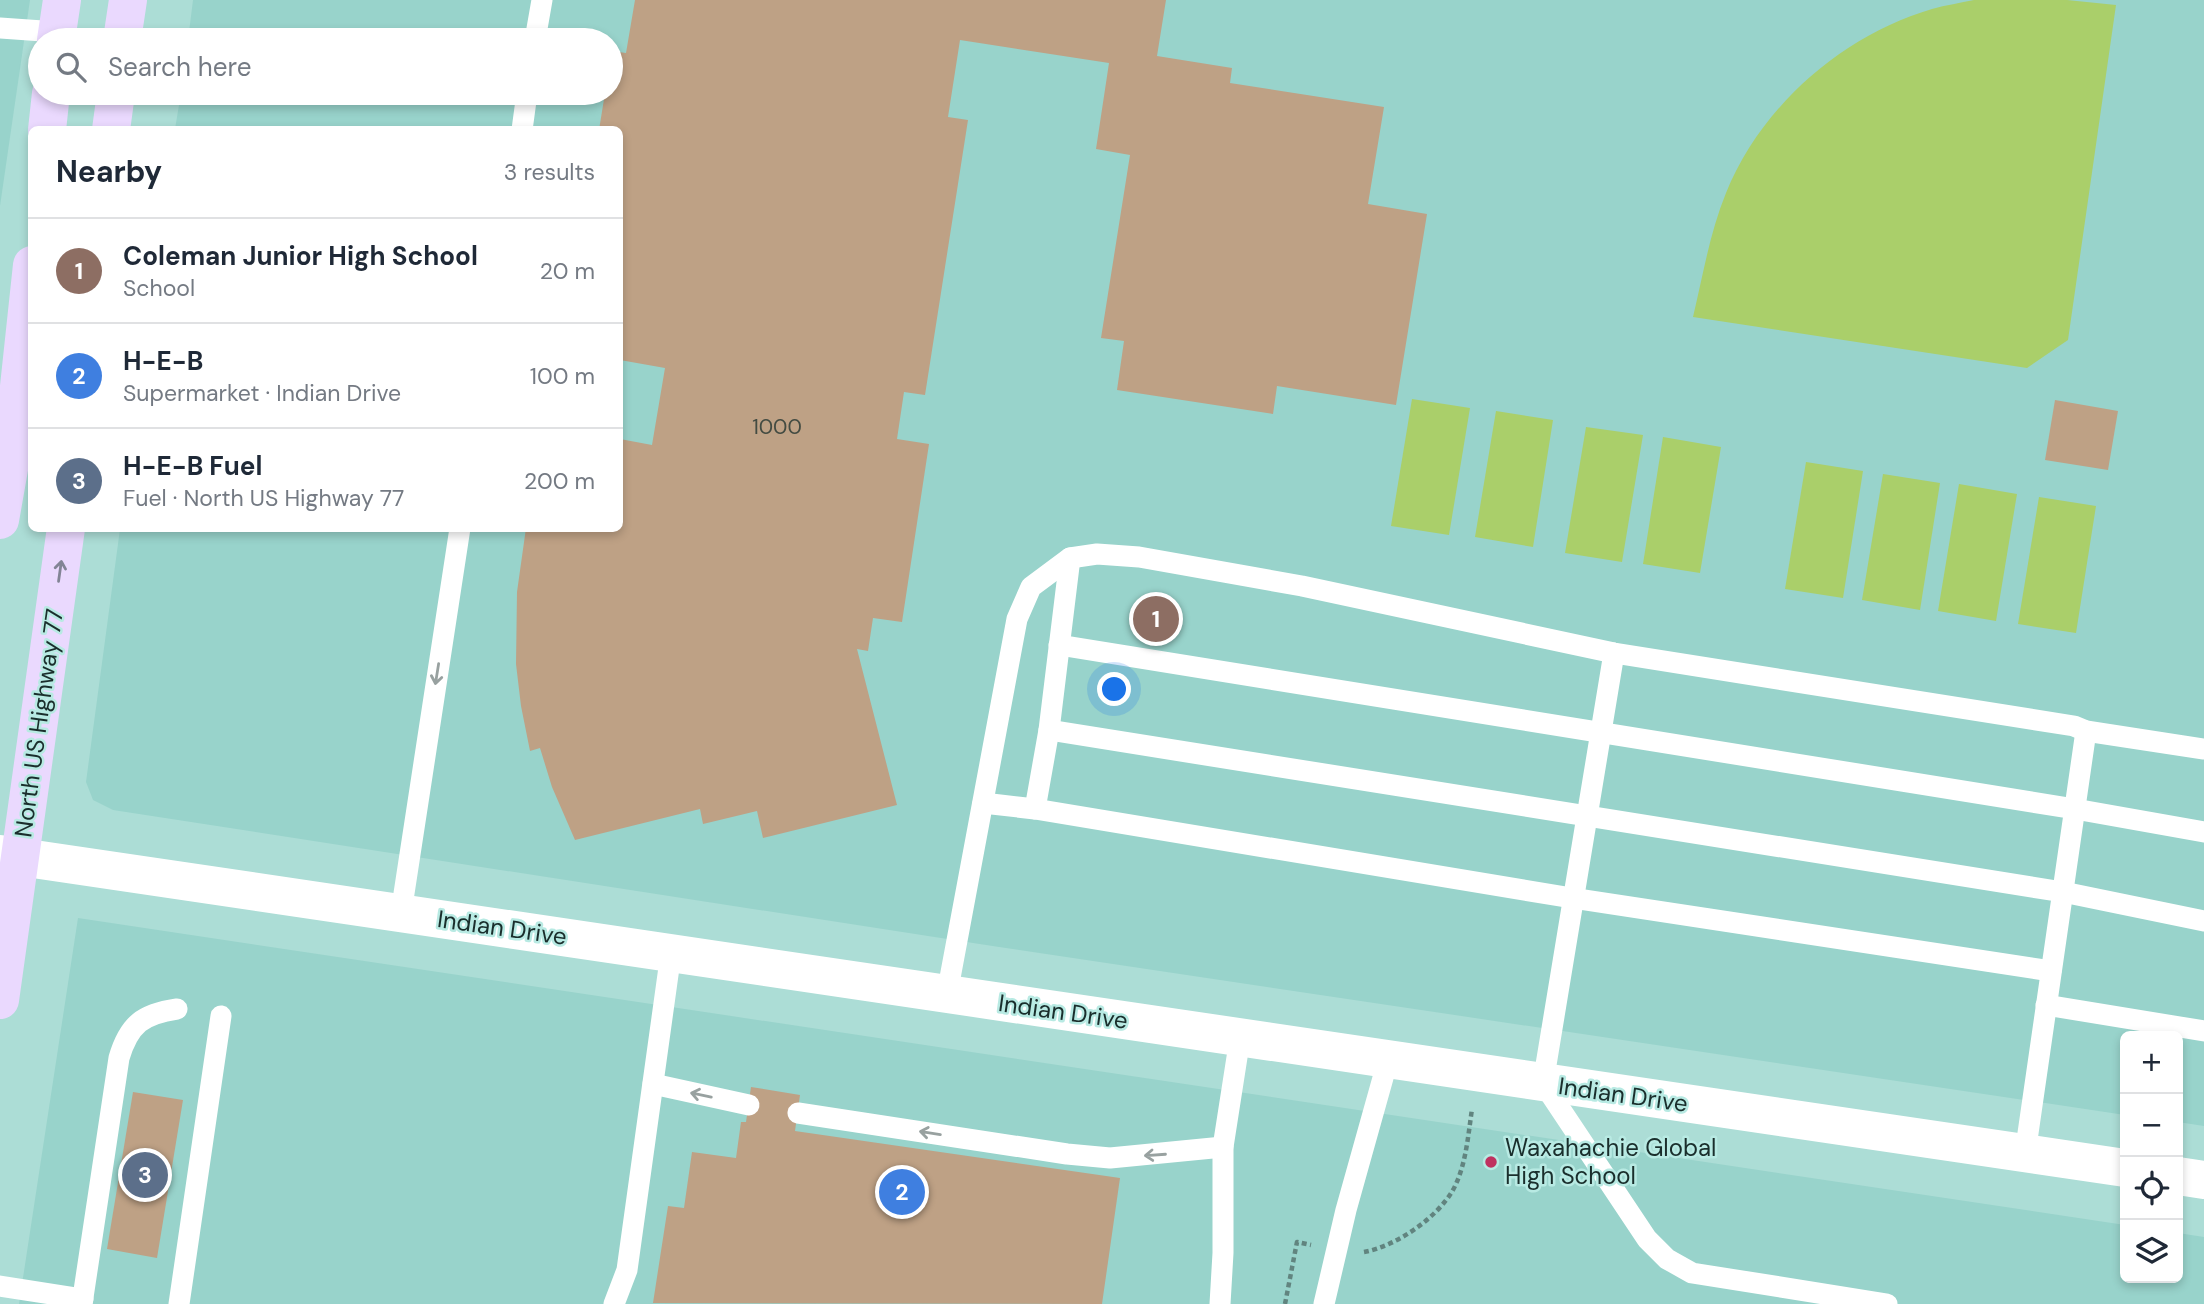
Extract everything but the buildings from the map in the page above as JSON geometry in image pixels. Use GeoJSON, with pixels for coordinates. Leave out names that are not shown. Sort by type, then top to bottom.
{"type":"FeatureCollection","features":[{"type":"Feature","properties":{"kind":"main road"},"geometry":{"type":"LineString","coordinates":[[124,28],[128,0]]}},
{"type":"Feature","properties":{"kind":"main road"},"geometry":{"type":"LineString","coordinates":[[47,126],[50,105]]}},
{"type":"Feature","properties":{"kind":"main road"},"geometry":{"type":"LineString","coordinates":[[112,126],[114,105]]}},
{"type":"Feature","properties":{"kind":"main road"},"geometry":{"type":"LineString","coordinates":[[0,520],[6,451],[28,294]]}},
{"type":"Feature","properties":{"kind":"main road","name":"North US Highway 77"},"geometry":{"type":"LineString","coordinates":[[0,1000],[11,855],[65,532]]}},
{"type":"Feature","properties":{"kind":"street","name":"Indian Drive"},"geometry":{"type":"LineString","coordinates":[[11,855],[2120,1167]]}},
{"type":"Feature","properties":{"kind":"street"},"geometry":{"type":"LineString","coordinates":[[2183,1177],[2204,1180]]}},
{"type":"Feature","properties":{"kind":"lane"},"geometry":{"type":"LineString","coordinates":[[537,28],[541,0]]}},
{"type":"Feature","properties":{"kind":"lane"},"geometry":{"type":"LineString","coordinates":[[0,28],[59,24]]}},
{"type":"Feature","properties":{"kind":"lane"},"geometry":{"type":"LineString","coordinates":[[523,126],[525,105]]}},
{"type":"Feature","properties":{"kind":"lane"},"geometry":{"type":"LineString","coordinates":[[401,913],[459,532]]}},
{"type":"Feature","properties":{"kind":"lane"},"geometry":{"type":"LineString","coordinates":[[947,995],[1017,619],[1031,587],[1070,558],[1097,554],[1139,557],[1302,586],[1614,653],[2204,748]]}},
{"type":"Feature","properties":{"kind":"lane"},"geometry":{"type":"LineString","coordinates":[[1035,809],[1049,730],[1070,558]]}},
{"type":"Feature","properties":{"kind":"lane"},"geometry":{"type":"LineString","coordinates":[[1059,645],[2204,832]]}},
{"type":"Feature","properties":{"kind":"lane"},"geometry":{"type":"LineString","coordinates":[[1614,653],[1543,1083],[1647,1239],[1667,1259],[1692,1273],[1887,1304]]}},
{"type":"Feature","properties":{"kind":"lane"},"geometry":{"type":"LineString","coordinates":[[1049,730],[2063,892],[2204,921]]}},
{"type":"Feature","properties":{"kind":"lane"},"geometry":{"type":"LineString","coordinates":[[2025,1154],[2086,731]]}},
{"type":"Feature","properties":{"kind":"lane"},"geometry":{"type":"LineString","coordinates":[[983,803],[1035,809],[1572,898],[2051,971]]}},
{"type":"Feature","properties":{"kind":"lane"},"geometry":{"type":"LineString","coordinates":[[614,1304],[626,1270],[671,953]]}},
{"type":"Feature","properties":{"kind":"lane"},"geometry":{"type":"LineString","coordinates":[[2046,1005],[2204,1031]]}},
{"type":"Feature","properties":{"kind":"lane"},"geometry":{"type":"LineString","coordinates":[[0,1286],[82,1301],[119,1058],[124,1042],[141,1019],[177,1009]]}},
{"type":"Feature","properties":{"kind":"lane"},"geometry":{"type":"LineString","coordinates":[[179,1304],[221,1016]]}},
{"type":"Feature","properties":{"kind":"lane"},"geometry":{"type":"LineString","coordinates":[[1220,1304],[1223,1147],[1240,1038]]}},
{"type":"Feature","properties":{"kind":"lane"},"geometry":{"type":"LineString","coordinates":[[1324,1304],[1335,1251],[1388,1060]]}},
{"type":"Feature","properties":{"kind":"lane"},"geometry":{"type":"LineString","coordinates":[[653,1084],[749,1105]]}},
{"type":"Feature","properties":{"kind":"lane"},"geometry":{"type":"LineString","coordinates":[[798,1113],[1067,1154],[1110,1158],[1223,1147]]}},
{"type":"Feature","properties":{"kind":"path"},"geometry":{"type":"LineString","coordinates":[[1285,1304],[1297,1242],[1354,1254],[1376,1250],[1421,1224],[1438,1208],[1453,1190],[1466,1155],[1474,1100]]}},
{"type":"Feature","properties":{"kind":"shaded area"},"geometry":{"type":"Polygon","coordinates":[[[0,0],[30,0],[0,206],[0,0]]]}},
{"type":"Feature","properties":{"kind":"shaded area"},"geometry":{"type":"Polygon","coordinates":[[[193,0],[2204,0],[2204,1126],[2183,1123],[2183,1031],[2120,1031],[2120,1114],[999,947],[113,810],[93,800],[86,782],[120,532],[623,532],[623,126],[176,126],[179,105],[623,105],[623,28],[190,28],[193,0]]]}},
{"type":"Feature","properties":{"kind":"shaded area"},"geometry":{"type":"Polygon","coordinates":[[[78,918],[2120,1224],[2120,1283],[2183,1283],[2183,1234],[2204,1237],[2204,1304],[19,1304],[78,918]]]}},
{"type":"Feature","properties":{"kind":"green space"},"geometry":{"type":"Polygon","coordinates":[[[1974,0],[2067,0],[2116,5],[2068,340],[2027,368],[1693,317],[1711,238],[1726,193],[1741,161],[1760,131],[1783,103],[1809,78],[1867,36],[1932,9],[1974,0]]]}},
{"type":"Feature","properties":{"kind":"green space"},"geometry":{"type":"Polygon","coordinates":[[[1412,399],[1470,408],[1449,535],[1391,526],[1412,399]]]}},
{"type":"Feature","properties":{"kind":"green space"},"geometry":{"type":"Polygon","coordinates":[[[1496,411],[1553,420],[1533,547],[1475,537],[1496,411]]]}},
{"type":"Feature","properties":{"kind":"green space"},"geometry":{"type":"Polygon","coordinates":[[[1586,427],[1643,435],[1622,562],[1565,553],[1586,427]]]}},
{"type":"Feature","properties":{"kind":"green space"},"geometry":{"type":"Polygon","coordinates":[[[1663,437],[1721,447],[1700,573],[1643,564],[1663,437]]]}},
{"type":"Feature","properties":{"kind":"green space"},"geometry":{"type":"Polygon","coordinates":[[[1806,462],[1863,471],[1843,598],[1785,589],[1806,462]]]}},
{"type":"Feature","properties":{"kind":"green space"},"geometry":{"type":"Polygon","coordinates":[[[1883,474],[1940,483],[1920,610],[1862,600],[1883,474]]]}},
{"type":"Feature","properties":{"kind":"green space"},"geometry":{"type":"Polygon","coordinates":[[[1959,484],[2017,494],[1996,621],[1938,611],[1959,484]]]}},
{"type":"Feature","properties":{"kind":"green space"},"geometry":{"type":"Polygon","coordinates":[[[2039,497],[2096,506],[2076,633],[2018,624],[2039,497]]]}},
{"type":"Feature","properties":{"kind":"place","name":"Coleman Junior High School"},"geometry":{"type":"Point","coordinates":[1156,619]}},
{"type":"Feature","properties":{"kind":"place","name":"Waxahachie Global High School"},"geometry":{"type":"Point","coordinates":[1491,1162]}},
{"type":"Feature","properties":{"kind":"place","name":"H-E-B Fuel"},"geometry":{"type":"Point","coordinates":[145,1175]}},
{"type":"Feature","properties":{"kind":"place","name":"H-E-B"},"geometry":{"type":"Point","coordinates":[902,1192]}}]}
